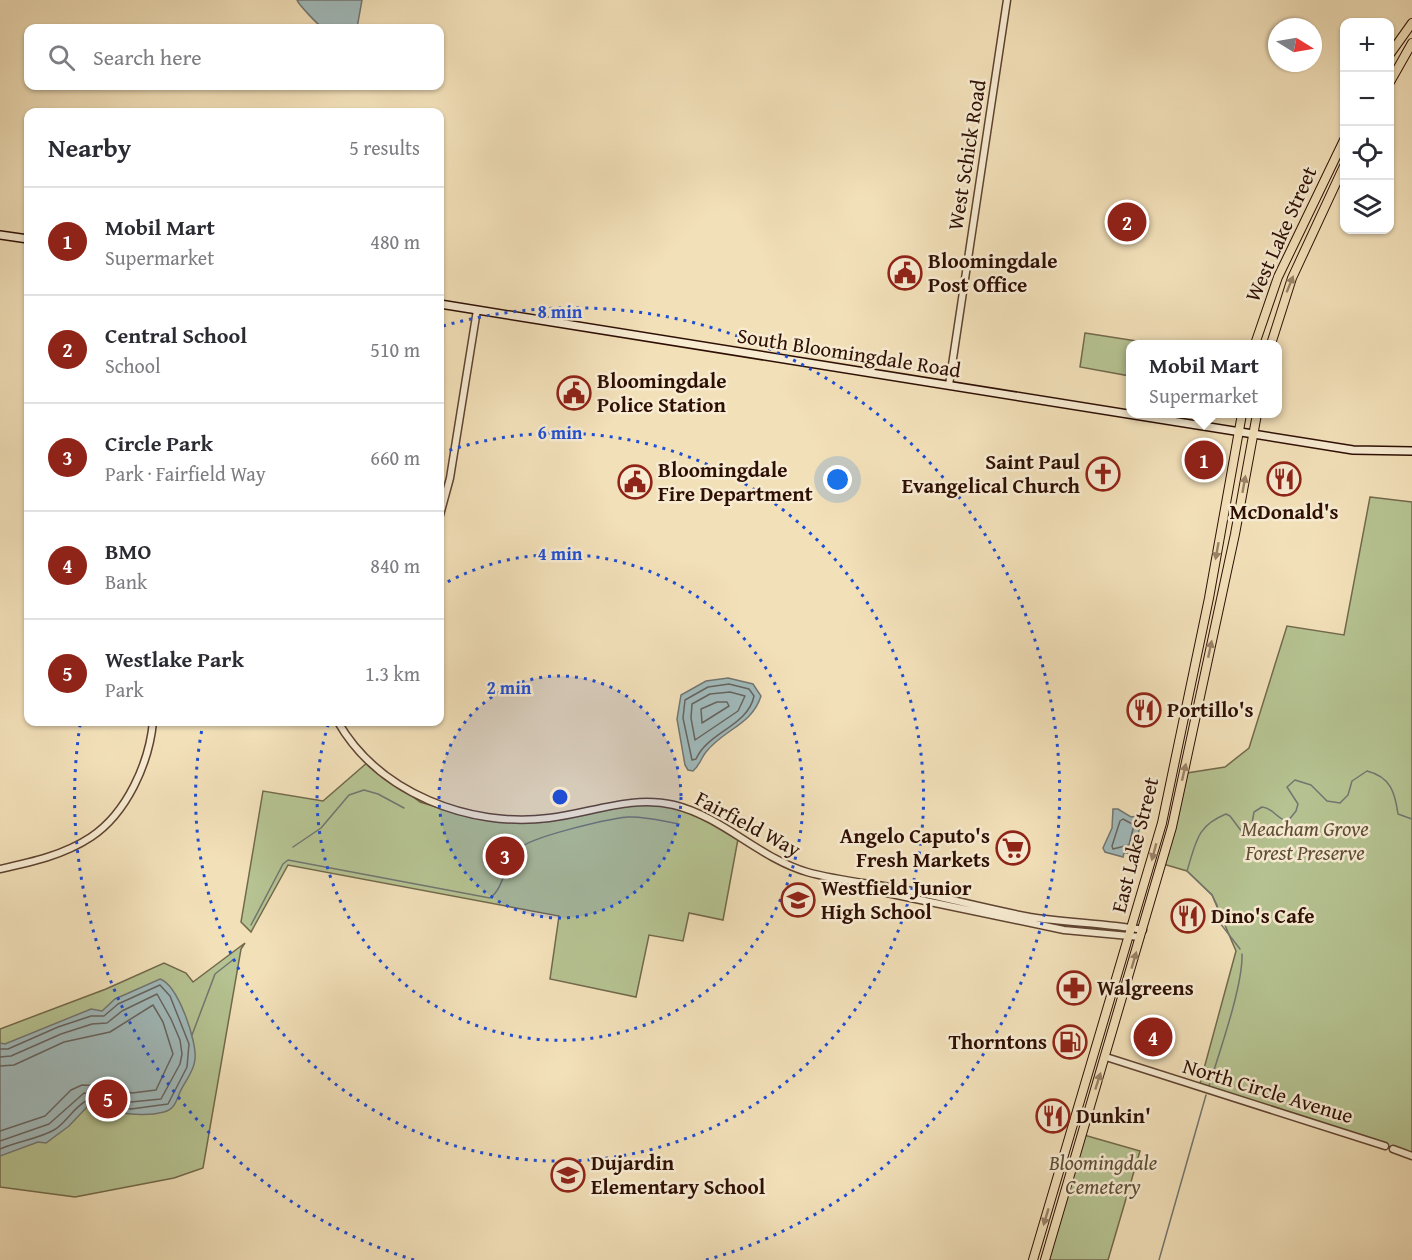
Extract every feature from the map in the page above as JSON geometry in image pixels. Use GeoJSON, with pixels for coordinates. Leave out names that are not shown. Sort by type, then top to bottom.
{"type":"FeatureCollection","features":[{"type":"Feature","properties":{"kind":"main road"},"geometry":{"type":"LineString","coordinates":[[1394,47],[1412,23]]}},
{"type":"Feature","properties":{"kind":"main road"},"geometry":{"type":"LineString","coordinates":[[1394,74],[1412,43]]}},
{"type":"Feature","properties":{"kind":"main road","name":"West Lake Street"},"geometry":{"type":"LineString","coordinates":[[1257,340],[1278,277],[1340,148]]}},
{"type":"Feature","properties":{"kind":"main road","name":"West Lake Street"},"geometry":{"type":"LineString","coordinates":[[1273,340],[1292,278],[1340,175]]}},
{"type":"Feature","properties":{"kind":"main road"},"geometry":{"type":"LineString","coordinates":[[0,235],[24,238]]}},
{"type":"Feature","properties":{"kind":"main road","name":"South Bloomingdale Road"},"geometry":{"type":"LineString","coordinates":[[444,305],[1126,413]]}},
{"type":"Feature","properties":{"kind":"main road","name":"South Bloomingdale Road"},"geometry":{"type":"LineString","coordinates":[[1155,418],[1363,451],[1412,451]]}},
{"type":"Feature","properties":{"kind":"main road"},"geometry":{"type":"LineString","coordinates":[[1239,431],[1241,418]]}},
{"type":"Feature","properties":{"kind":"main road"},"geometry":{"type":"LineString","coordinates":[[1253,434],[1256,418]]}},
{"type":"Feature","properties":{"kind":"main road","name":"East Lake Street"},"geometry":{"type":"LineString","coordinates":[[1033,1260],[1162,823],[1209,598],[1239,431]]}},
{"type":"Feature","properties":{"kind":"main road","name":"East Lake Street"},"geometry":{"type":"LineString","coordinates":[[1045,1260],[1172,827],[1253,434]]}},
{"type":"Feature","properties":{"kind":"main road"},"geometry":{"type":"LineString","coordinates":[[1209,598],[1217,617]]}},
{"type":"Feature","properties":{"kind":"street","name":"West Schick Road"},"geometry":{"type":"LineString","coordinates":[[949,386],[1008,0]]}},
{"type":"Feature","properties":{"kind":"street"},"geometry":{"type":"LineString","coordinates":[[444,501],[450,478],[477,310]]}},
{"type":"Feature","properties":{"kind":"street"},"geometry":{"type":"LineString","coordinates":[[0,869],[51,856],[92,836],[105,824],[123,804],[134,785],[149,746],[152,726]]}},
{"type":"Feature","properties":{"kind":"street","name":"Fairfield Way"},"geometry":{"type":"LineString","coordinates":[[340,726],[347,737],[369,761],[397,782],[425,799],[455,811],[490,818],[522,820],[550,818],[642,801],[671,804],[704,816],[787,865],[822,876],[872,887],[882,892],[1027,922],[1142,933]]}},
{"type":"Feature","properties":{"kind":"street","name":"North Circle Avenue"},"geometry":{"type":"LineString","coordinates":[[1106,1057],[1385,1146]]}},
{"type":"Feature","properties":{"kind":"street"},"geometry":{"type":"LineString","coordinates":[[1393,1149],[1412,1156]]}},
{"type":"Feature","properties":{"kind":"green space"},"geometry":{"type":"Polygon","coordinates":[[[1085,333],[1130,340],[1126,340],[1126,375],[1080,367],[1085,333]]]}},
{"type":"Feature","properties":{"kind":"green space","name":"Meacham Grove Forest Preserve"},"geometry":{"type":"Polygon","coordinates":[[[1370,497],[1412,502],[1412,1156],[1332,1127],[1199,1087],[1236,951],[1212,895],[1187,871],[1163,864],[1187,773],[1225,767],[1249,748],[1287,626],[1344,635],[1370,497]]]}},
{"type":"Feature","properties":{"kind":"green space"},"geometry":{"type":"Polygon","coordinates":[[[368,762],[420,802],[473,818],[519,822],[643,802],[678,808],[718,826],[738,839],[723,920],[689,913],[683,941],[649,935],[636,997],[550,979],[559,916],[288,865],[251,932],[241,922],[263,791],[323,801],[368,762]]]}},
{"type":"Feature","properties":{"kind":"green space"},"geometry":{"type":"Polygon","coordinates":[[[245,943],[241,949],[203,1168],[174,1178],[75,1197],[0,1187],[0,1029],[106,989],[164,963],[186,973],[193,982],[245,943]]]}},
{"type":"Feature","properties":{"kind":"green space","name":"Bloomingdale Cemetery"},"geometry":{"type":"Polygon","coordinates":[[[1084,1135],[1140,1151],[1108,1260],[1048,1260],[1084,1135]]]}},
{"type":"Feature","properties":{"kind":"water"},"geometry":{"type":"Polygon","coordinates":[[[297,0],[362,0],[358,24],[319,24],[297,0]]]}},
{"type":"Feature","properties":{"kind":"water"},"geometry":{"type":"Polygon","coordinates":[[[728,678],[753,684],[761,696],[757,706],[751,714],[713,744],[693,771],[688,770],[685,765],[677,719],[681,695],[706,681],[728,678]]]}},
{"type":"Feature","properties":{"kind":"water"},"geometry":{"type":"Polygon","coordinates":[[[1113,809],[1118,809],[1131,817],[1143,815],[1133,854],[1124,853],[1123,857],[1105,852],[1103,848],[1112,828],[1113,809]]]}},
{"type":"Feature","properties":{"kind":"water"},"geometry":{"type":"Polygon","coordinates":[[[160,979],[167,983],[180,1002],[190,1027],[195,1051],[193,1068],[173,1107],[168,1111],[145,1115],[87,1107],[69,1126],[46,1143],[38,1142],[0,1156],[0,1043],[5,1044],[91,1009],[102,1011],[115,999],[160,979]]]}},
{"type":"Feature","properties":{"kind":"waterway"},"geometry":{"type":"LineString","coordinates":[[1240,949],[1220,923],[1217,905],[1212,895],[1187,871],[1195,844],[1209,824],[1226,814],[1242,832],[1246,833],[1251,829],[1254,812],[1262,807],[1270,809],[1281,819],[1288,821],[1296,811],[1298,804],[1287,787],[1295,780],[1311,785],[1327,801],[1340,803],[1348,795],[1352,781],[1367,771],[1382,777],[1387,782],[1393,793],[1398,814],[1412,819]]}},
{"type":"Feature","properties":{"kind":"waterway"},"geometry":{"type":"LineString","coordinates":[[293,847],[321,828],[349,795],[364,790],[378,794],[404,808]]}},
{"type":"Feature","properties":{"kind":"waterway"},"geometry":{"type":"LineString","coordinates":[[251,925],[283,864],[288,860],[490,898],[499,888],[513,855],[524,845],[536,840],[587,825],[628,817],[679,824]]}},
{"type":"Feature","properties":{"kind":"waterway"},"geometry":{"type":"LineString","coordinates":[[1209,1086],[1235,1001],[1242,954]]}},
{"type":"Feature","properties":{"kind":"waterway"},"geometry":{"type":"LineString","coordinates":[[192,1035],[215,974],[234,959]]}},
{"type":"Feature","properties":{"kind":"waterway"},"geometry":{"type":"LineString","coordinates":[[1159,1260],[1206,1095]]}},
{"type":"Feature","properties":{"kind":"place","name":"Central School"},"geometry":{"type":"Point","coordinates":[1127,222]}},
{"type":"Feature","properties":{"kind":"place","name":"Bloomingdale Post Office"},"geometry":{"type":"Point","coordinates":[905,273]}},
{"type":"Feature","properties":{"kind":"place","name":"Bloomingdale Police Station"},"geometry":{"type":"Point","coordinates":[574,393]}},
{"type":"Feature","properties":{"kind":"place","name":"Mobil Mart"},"geometry":{"type":"Point","coordinates":[1204,460]}},
{"type":"Feature","properties":{"kind":"place","name":"Saint Paul Evangelical Church"},"geometry":{"type":"Point","coordinates":[1103,474]}},
{"type":"Feature","properties":{"kind":"place","name":"McDonald's"},"geometry":{"type":"Point","coordinates":[1284,479]}},
{"type":"Feature","properties":{"kind":"place","name":"Bloomingdale Fire Department"},"geometry":{"type":"Point","coordinates":[635,482]}},
{"type":"Feature","properties":{"kind":"place","name":"Portillo's"},"geometry":{"type":"Point","coordinates":[1144,710]}},
{"type":"Feature","properties":{"kind":"place","name":"Angelo Caputo's Fresh Markets"},"geometry":{"type":"Point","coordinates":[1013,848]}},
{"type":"Feature","properties":{"kind":"place","name":"Circle Park"},"geometry":{"type":"Point","coordinates":[505,856]}},
{"type":"Feature","properties":{"kind":"place","name":"Westfield Junior High School"},"geometry":{"type":"Point","coordinates":[798,900]}},
{"type":"Feature","properties":{"kind":"place","name":"Dino's Cafe"},"geometry":{"type":"Point","coordinates":[1188,916]}},
{"type":"Feature","properties":{"kind":"place","name":"Walgreens"},"geometry":{"type":"Point","coordinates":[1074,988]}},
{"type":"Feature","properties":{"kind":"place","name":"BMO"},"geometry":{"type":"Point","coordinates":[1153,1037]}},
{"type":"Feature","properties":{"kind":"place","name":"Thorntons"},"geometry":{"type":"Point","coordinates":[1070,1042]}},
{"type":"Feature","properties":{"kind":"place","name":"Westlake Park"},"geometry":{"type":"Point","coordinates":[108,1099]}},
{"type":"Feature","properties":{"kind":"place","name":"Dunkin'"},"geometry":{"type":"Point","coordinates":[1053,1116]}},
{"type":"Feature","properties":{"kind":"place","name":"Dujardin Elementary School"},"geometry":{"type":"Point","coordinates":[568,1175]}}]}
